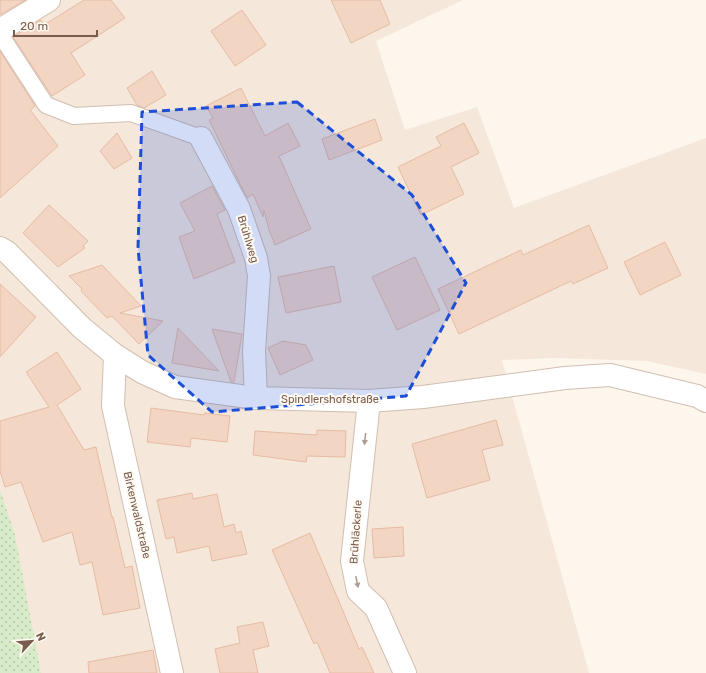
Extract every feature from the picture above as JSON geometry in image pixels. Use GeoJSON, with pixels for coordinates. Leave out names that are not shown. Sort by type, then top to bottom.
{"type":"FeatureCollection","features":[{"type":"Feature","properties":{"kind":"street"},"geometry":{"type":"LineString","coordinates":[[0,30],[49,0]]}},
{"type":"Feature","properties":{"kind":"street","name":"Brühlweg"},"geometry":{"type":"LineString","coordinates":[[201,138],[239,209],[256,258],[259,276],[254,352],[256,398]]}},
{"type":"Feature","properties":{"kind":"street","name":"Spindlershofstraße"},"geometry":{"type":"LineString","coordinates":[[0,248],[7,252],[82,328],[115,355],[142,372],[175,387],[256,398],[369,401],[423,397],[565,378],[610,375],[697,396],[706,401]]}},
{"type":"Feature","properties":{"kind":"street","name":"Birkenwaldstraße"},"geometry":{"type":"LineString","coordinates":[[115,355],[113,406],[172,673]]}},
{"type":"Feature","properties":{"kind":"street","name":"Brühläckerle"},"geometry":{"type":"LineString","coordinates":[[369,401],[352,561],[358,591],[376,608],[405,673]]}},
{"type":"Feature","properties":{"kind":"lane"},"geometry":{"type":"LineString","coordinates":[[0,34],[46,105],[74,116],[131,113],[201,138]]}},
{"type":"Feature","properties":{"kind":"highlighted area"},"geometry":{"type":"Polygon","coordinates":[[[297,102],[412,195],[466,283],[406,396],[212,412],[148,355],[138,248],[142,112],[297,102]]]}},
{"type":"Feature","properties":{"kind":"shaded area"},"geometry":{"type":"Polygon","coordinates":[[[0,0],[463,0],[376,41],[405,130],[477,107],[514,208],[706,138],[706,374],[647,361],[556,358],[502,360],[589,673],[0,673],[0,0]]]}},
{"type":"Feature","properties":{"kind":"green space"},"geometry":{"type":"Polygon","coordinates":[[[0,490],[15,535],[41,673],[0,673],[0,490]]]}},
{"type":"Feature","properties":{"kind":"building"},"geometry":{"type":"Polygon","coordinates":[[[0,0],[25,0],[0,15],[0,0]]]}},
{"type":"Feature","properties":{"kind":"building"},"geometry":{"type":"Polygon","coordinates":[[[84,0],[111,0],[125,18],[71,53],[85,75],[52,96],[13,37],[41,20],[44,25],[84,0]]]}},
{"type":"Feature","properties":{"kind":"building"},"geometry":{"type":"Polygon","coordinates":[[[331,0],[380,0],[390,24],[351,43],[331,0]]]}},
{"type":"Feature","properties":{"kind":"building"},"geometry":{"type":"Polygon","coordinates":[[[242,10],[266,45],[235,66],[211,31],[242,10]]]}},
{"type":"Feature","properties":{"kind":"building"},"geometry":{"type":"Polygon","coordinates":[[[0,51],[35,106],[30,110],[58,146],[0,198],[0,51]]]}},
{"type":"Feature","properties":{"kind":"building"},"geometry":{"type":"Polygon","coordinates":[[[152,71],[166,95],[144,108],[137,105],[127,88],[152,71]]]}},
{"type":"Feature","properties":{"kind":"building"},"geometry":{"type":"Polygon","coordinates":[[[241,88],[265,136],[288,123],[300,146],[279,156],[311,229],[275,245],[269,230],[264,210],[263,217],[253,194],[247,198],[209,120],[213,118],[206,106],[241,88]]]}},
{"type":"Feature","properties":{"kind":"building"},"geometry":{"type":"Polygon","coordinates":[[[375,119],[382,140],[329,160],[322,139],[375,119]]]}},
{"type":"Feature","properties":{"kind":"building"},"geometry":{"type":"Polygon","coordinates":[[[464,123],[479,153],[451,167],[464,194],[421,215],[398,167],[441,146],[436,137],[464,123]]]}},
{"type":"Feature","properties":{"kind":"building"},"geometry":{"type":"Polygon","coordinates":[[[117,133],[132,158],[114,169],[100,151],[117,133]]]}},
{"type":"Feature","properties":{"kind":"building"},"geometry":{"type":"Polygon","coordinates":[[[212,186],[225,210],[217,214],[235,262],[194,279],[179,237],[195,231],[180,203],[212,186]]]}},
{"type":"Feature","properties":{"kind":"building"},"geometry":{"type":"Polygon","coordinates":[[[49,205],[88,241],[83,246],[85,248],[58,267],[23,233],[49,205]]]}},
{"type":"Feature","properties":{"kind":"building"},"geometry":{"type":"Polygon","coordinates":[[[589,225],[608,268],[573,284],[571,281],[459,334],[438,289],[521,250],[523,255],[589,225]]]}},
{"type":"Feature","properties":{"kind":"building"},"geometry":{"type":"Polygon","coordinates":[[[665,242],[681,275],[640,295],[624,262],[665,242]]]}},
{"type":"Feature","properties":{"kind":"building"},"geometry":{"type":"Polygon","coordinates":[[[415,257],[440,310],[397,330],[372,277],[415,257]]]}},
{"type":"Feature","properties":{"kind":"building"},"geometry":{"type":"Polygon","coordinates":[[[102,265],[141,306],[120,313],[163,321],[139,344],[112,316],[107,318],[69,276],[102,265]]]}},
{"type":"Feature","properties":{"kind":"building"},"geometry":{"type":"Polygon","coordinates":[[[334,266],[341,302],[286,313],[278,277],[334,266]]]}},
{"type":"Feature","properties":{"kind":"building"},"geometry":{"type":"Polygon","coordinates":[[[0,284],[36,317],[0,357],[0,284]]]}},
{"type":"Feature","properties":{"kind":"building"},"geometry":{"type":"Polygon","coordinates":[[[178,328],[219,371],[172,363],[178,328]]]}},
{"type":"Feature","properties":{"kind":"building"},"geometry":{"type":"Polygon","coordinates":[[[212,329],[242,334],[234,382],[231,382],[212,329]]]}},
{"type":"Feature","properties":{"kind":"building"},"geometry":{"type":"Polygon","coordinates":[[[283,341],[306,345],[313,360],[280,375],[268,348],[283,341]]]}},
{"type":"Feature","properties":{"kind":"building"},"geometry":{"type":"Polygon","coordinates":[[[57,352],[81,389],[57,405],[84,450],[96,447],[125,568],[132,566],[140,608],[103,615],[92,562],[80,565],[72,532],[43,542],[21,482],[5,487],[0,471],[0,421],[49,407],[26,372],[57,352]]]}},
{"type":"Feature","properties":{"kind":"building"},"geometry":{"type":"Polygon","coordinates":[[[151,408],[204,415],[205,413],[230,416],[227,442],[191,438],[190,447],[147,442],[151,408]]]}},
{"type":"Feature","properties":{"kind":"building"},"geometry":{"type":"Polygon","coordinates":[[[496,420],[503,445],[482,450],[490,480],[427,498],[412,444],[496,420]]]}},
{"type":"Feature","properties":{"kind":"building"},"geometry":{"type":"Polygon","coordinates":[[[317,430],[346,431],[345,457],[307,456],[306,462],[253,455],[255,431],[317,435],[317,430]]]}},
{"type":"Feature","properties":{"kind":"building"},"geometry":{"type":"Polygon","coordinates":[[[192,493],[193,499],[217,494],[224,527],[234,524],[236,533],[241,531],[247,554],[212,561],[209,546],[177,553],[174,537],[166,539],[157,500],[192,493]]]}},
{"type":"Feature","properties":{"kind":"building"},"geometry":{"type":"Polygon","coordinates":[[[403,527],[404,556],[374,558],[372,529],[403,527]]]}},
{"type":"Feature","properties":{"kind":"building"},"geometry":{"type":"Polygon","coordinates":[[[310,533],[359,649],[362,647],[374,673],[330,673],[317,642],[314,644],[272,550],[310,533]]]}},
{"type":"Feature","properties":{"kind":"building"},"geometry":{"type":"Polygon","coordinates":[[[263,622],[269,646],[253,650],[258,673],[220,673],[215,649],[240,643],[237,627],[263,622]]]}},
{"type":"Feature","properties":{"kind":"building"},"geometry":{"type":"Polygon","coordinates":[[[153,650],[157,673],[89,673],[88,662],[153,650]]]}}]}
